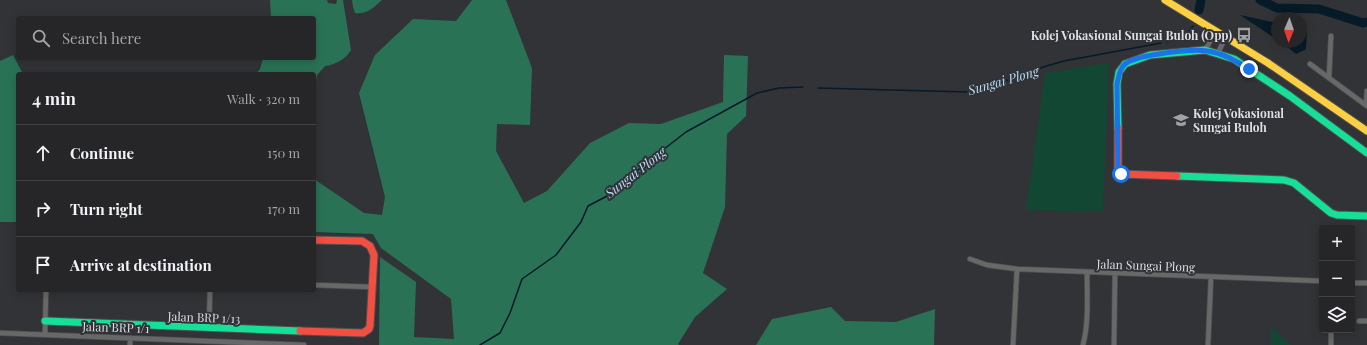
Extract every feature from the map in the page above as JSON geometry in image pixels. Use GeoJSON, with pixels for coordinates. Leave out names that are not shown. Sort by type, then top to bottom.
{"type":"FeatureCollection","features":[{"type":"Feature","properties":{"kind":"main road"},"geometry":{"type":"LineString","coordinates":[[1165,0],[1258,56],[1367,131]]}},
{"type":"Feature","properties":{"kind":"main road"},"geometry":{"type":"LineString","coordinates":[[1367,153],[1290,96],[1234,59],[1218,53],[1205,50],[1144,56],[1125,64],[1119,72],[1117,84],[1118,168],[1121,174],[1284,180],[1294,183],[1331,213],[1337,215],[1367,216]]}},
{"type":"Feature","properties":{"kind":"main road"},"geometry":{"type":"LineString","coordinates":[[316,240],[362,241],[368,243],[373,249],[374,255],[372,287]]}},
{"type":"Feature","properties":{"kind":"main road","name":"Jalan BRP 1/13"},"geometry":{"type":"LineString","coordinates":[[46,321],[363,333],[369,330],[370,326],[372,287]]}},
{"type":"Feature","properties":{"kind":"street"},"geometry":{"type":"LineString","coordinates":[[1205,50],[1217,30]]}},
{"type":"Feature","properties":{"kind":"street"},"geometry":{"type":"LineString","coordinates":[[1218,53],[1226,36]]}},
{"type":"Feature","properties":{"kind":"street"},"geometry":{"type":"LineString","coordinates":[[1329,78],[1331,36]]}},
{"type":"Feature","properties":{"kind":"street"},"geometry":{"type":"LineString","coordinates":[[1310,64],[1367,106]]}},
{"type":"Feature","properties":{"kind":"street"},"geometry":{"type":"LineString","coordinates":[[1367,91],[1367,106]]}},
{"type":"Feature","properties":{"kind":"street","name":"Jalan Sungai Plong"},"geometry":{"type":"LineString","coordinates":[[970,259],[987,265],[1017,269],[1319,281]]}},
{"type":"Feature","properties":{"kind":"street"},"geometry":{"type":"LineString","coordinates":[[1013,345],[1017,269]]}},
{"type":"Feature","properties":{"kind":"street"},"geometry":{"type":"LineString","coordinates":[[1083,345],[1087,318],[1087,272]]}},
{"type":"Feature","properties":{"kind":"street"},"geometry":{"type":"LineString","coordinates":[[1114,345],[1115,273]]}},
{"type":"Feature","properties":{"kind":"street"},"geometry":{"type":"LineString","coordinates":[[1208,345],[1211,277]]}},
{"type":"Feature","properties":{"kind":"street"},"geometry":{"type":"LineString","coordinates":[[1355,283],[1367,283]]}},
{"type":"Feature","properties":{"kind":"street"},"geometry":{"type":"LineString","coordinates":[[316,285],[372,287]]}},
{"type":"Feature","properties":{"kind":"street"},"geometry":{"type":"LineString","coordinates":[[45,334],[46,292]]}},
{"type":"Feature","properties":{"kind":"street"},"geometry":{"type":"LineString","coordinates":[[209,328],[210,292]]}},
{"type":"Feature","properties":{"kind":"street"},"geometry":{"type":"LineString","coordinates":[[1359,321],[1367,321]]}},
{"type":"Feature","properties":{"kind":"street","name":"Jalan BRP 1/1"},"geometry":{"type":"LineString","coordinates":[[0,333],[304,345]]}},
{"type":"Feature","properties":{"kind":"street"},"geometry":{"type":"LineString","coordinates":[[1331,333],[1331,345]]}},
{"type":"Feature","properties":{"kind":"street"},"geometry":{"type":"LineString","coordinates":[[130,338],[130,345]]}},
{"type":"Feature","properties":{"kind":"green space"},"geometry":{"type":"Polygon","coordinates":[[[270,0],[327,0],[328,3],[336,4],[337,0],[343,0],[351,50],[340,61],[325,66],[317,75],[316,81],[316,72],[258,72],[262,60],[316,60],[316,16],[271,16],[270,0]]]}},
{"type":"Feature","properties":{"kind":"green space"},"geometry":{"type":"Polygon","coordinates":[[[352,0],[382,0],[367,12],[355,13],[352,0]]]}},
{"type":"Feature","properties":{"kind":"green space"},"geometry":{"type":"Polygon","coordinates":[[[472,0],[506,0],[532,68],[530,125],[497,124],[496,151],[524,203],[547,191],[590,143],[629,123],[661,124],[723,102],[724,55],[748,56],[746,116],[727,134],[725,207],[703,273],[727,289],[695,317],[678,344],[679,345],[379,345],[380,257],[416,282],[414,337],[454,339],[451,299],[381,248],[373,234],[316,232],[316,180],[364,213],[382,215],[385,197],[359,93],[375,55],[413,19],[456,21],[472,0]]]}},
{"type":"Feature","properties":{"kind":"green space"},"geometry":{"type":"Polygon","coordinates":[[[13,55],[22,72],[16,72],[16,222],[0,222],[0,61],[13,55]]]}},
{"type":"Feature","properties":{"kind":"green space"},"geometry":{"type":"Polygon","coordinates":[[[1109,63],[1103,212],[1026,210],[1045,73],[1109,63]]]}},
{"type":"Feature","properties":{"kind":"green space"},"geometry":{"type":"Polygon","coordinates":[[[831,307],[845,321],[896,322],[935,309],[934,345],[756,345],[772,319],[831,307]]]}},
{"type":"Feature","properties":{"kind":"green space"},"geometry":{"type":"Polygon","coordinates":[[[1271,327],[1291,345],[1271,345],[1271,327]]]}},
{"type":"Feature","properties":{"kind":"water"},"geometry":{"type":"Polygon","coordinates":[[[1240,15],[1271,22],[1271,36],[1240,15]]]}},
{"type":"Feature","properties":{"kind":"water"},"geometry":{"type":"Polygon","coordinates":[[[1289,48],[1306,48],[1305,50],[1296,54],[1289,48]]]}},
{"type":"Feature","properties":{"kind":"waterway","name":"Sungai Plong"},"geometry":{"type":"LineString","coordinates":[[1199,10],[1201,0]]}},
{"type":"Feature","properties":{"kind":"waterway","name":"Sungai Plong"},"geometry":{"type":"LineString","coordinates":[[1260,0],[1277,8],[1319,9],[1363,23],[1367,22]]}},
{"type":"Feature","properties":{"kind":"waterway","name":"Sungai Plong"},"geometry":{"type":"LineString","coordinates":[[1167,42],[1183,38],[1193,26]]}},
{"type":"Feature","properties":{"kind":"waterway","name":"Sungai Plong"},"geometry":{"type":"LineString","coordinates":[[818,88],[968,92],[995,85],[1064,61],[1161,43]]}},
{"type":"Feature","properties":{"kind":"waterway","name":"Sungai Plong"},"geometry":{"type":"LineString","coordinates":[[480,345],[500,333],[510,313],[522,279],[556,255],[581,222],[588,206],[609,195],[627,181],[641,167],[686,132],[757,93],[779,88],[803,87]]}},
{"type":"Feature","properties":{"kind":"traffic: fast"},"geometry":{"type":"LineString","coordinates":[[1118,128],[1117,84],[1119,72],[1125,64],[1150,55],[1205,50],[1234,59],[1290,96],[1367,153]]}},
{"type":"Feature","properties":{"kind":"traffic: fast"},"geometry":{"type":"LineString","coordinates":[[1177,176],[1284,180],[1294,183],[1331,213],[1337,215],[1367,216]]}},
{"type":"Feature","properties":{"kind":"traffic: fast"},"geometry":{"type":"LineString","coordinates":[[45,321],[300,331]]}},
{"type":"Feature","properties":{"kind":"traffic: slow"},"geometry":{"type":"LineString","coordinates":[[1165,0],[1268,63],[1367,131]]}},
{"type":"Feature","properties":{"kind":"traffic: jam"},"geometry":{"type":"LineString","coordinates":[[1118,128],[1118,168],[1121,174],[1177,176]]}},
{"type":"Feature","properties":{"kind":"traffic: jam"},"geometry":{"type":"LineString","coordinates":[[300,331],[363,333],[369,329],[370,326],[374,255],[370,246],[362,241],[316,240]]}},
{"type":"Feature","properties":{"kind":"place","name":"Kolej Vokasional Sungai Buloh (Opp)"},"geometry":{"type":"Point","coordinates":[1244,35]}},
{"type":"Feature","properties":{"kind":"place","name":"Kolej Vokasional Sungai Buloh"},"geometry":{"type":"Point","coordinates":[1181,120]}},
{"type":"Feature","properties":{"kind":"route"},"geometry":{"type":"LineString","coordinates":[[1121,174],[1118,168],[1117,84],[1119,72],[1125,64],[1144,56],[1205,50],[1234,59],[1249,69]]}}]}
